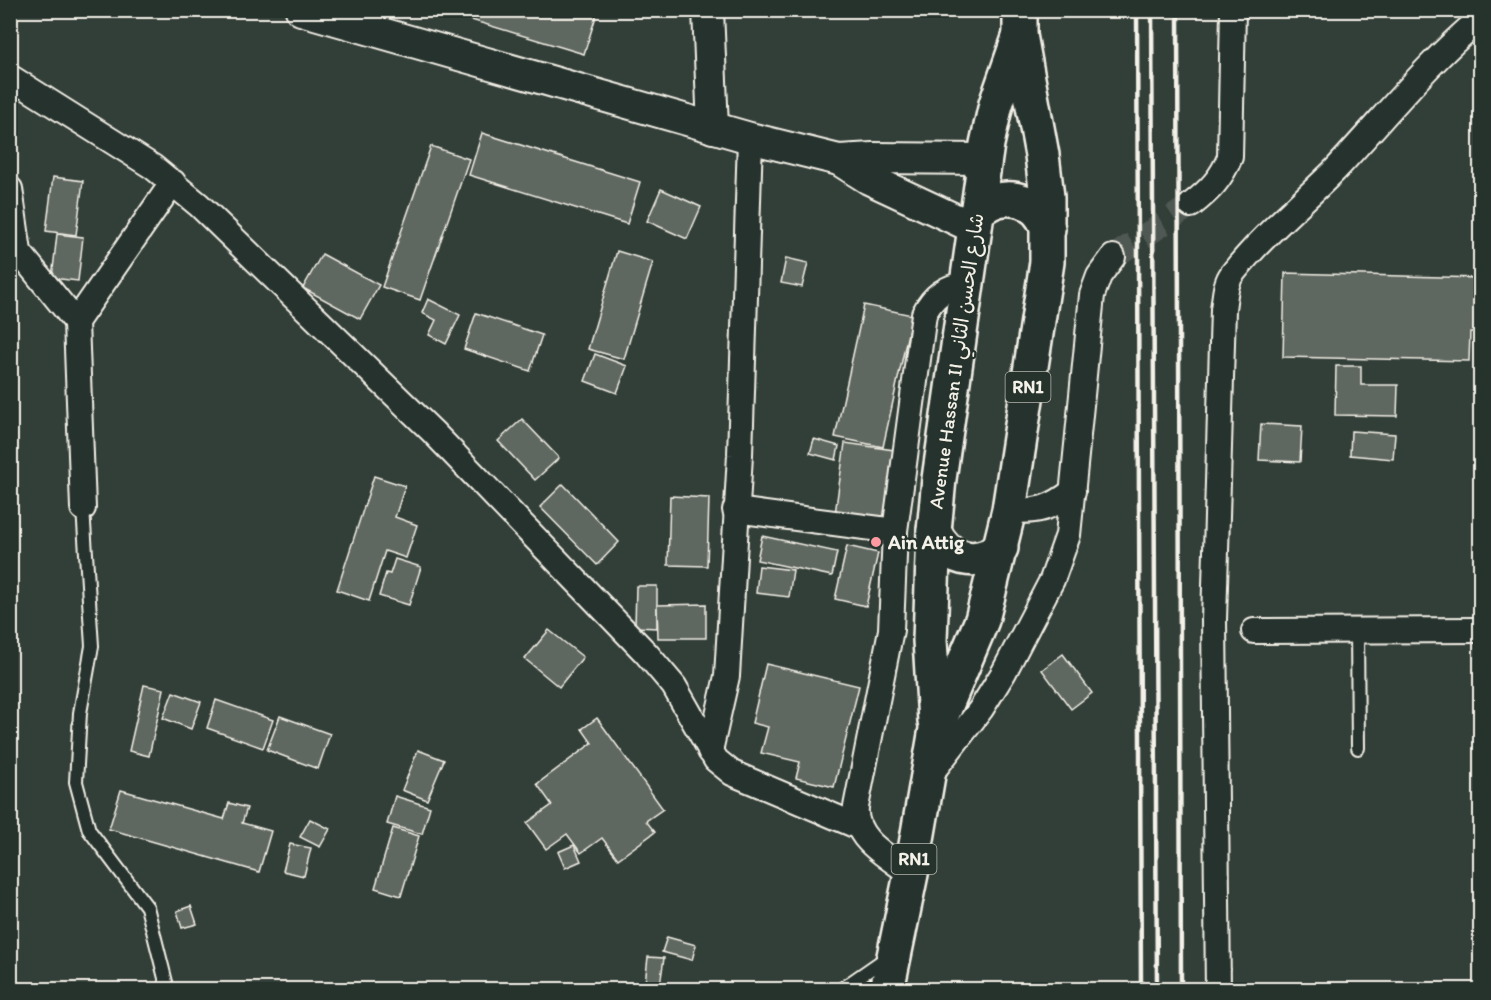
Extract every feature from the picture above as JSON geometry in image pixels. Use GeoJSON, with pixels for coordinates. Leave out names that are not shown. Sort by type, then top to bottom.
{"type":"FeatureCollection","features":[{"type":"Feature","properties":{"kind":"main road","name":"Avenue Hassan II شارع الحسن الثاني"},"geometry":{"type":"LineString","coordinates":[[936,729],[930,640],[934,531],[984,159],[996,104],[1020,17]]}},
{"type":"Feature","properties":{"kind":"main road","name":"Avenue Hassan II شارع الحسن الثاني"},"geometry":{"type":"LineString","coordinates":[[887,990],[911,874],[936,729],[982,620],[1010,510],[1047,261],[1048,229],[1042,154],[1020,17]]}},
{"type":"Feature","properties":{"kind":"main road"},"geometry":{"type":"LineString","coordinates":[[975,220],[993,201],[1013,198],[1032,205],[1045,220],[1048,229]]}},
{"type":"Feature","properties":{"kind":"main road"},"geometry":{"type":"LineString","coordinates":[[934,531],[944,548],[960,558],[982,558],[1001,548]]}},
{"type":"Feature","properties":{"kind":"street"},"geometry":{"type":"LineString","coordinates":[[302,10],[713,128],[839,160],[984,159]]}},
{"type":"Feature","properties":{"kind":"street"},"geometry":{"type":"LineString","coordinates":[[708,10],[713,128]]}},
{"type":"Feature","properties":{"kind":"street"},"geometry":{"type":"LineString","coordinates":[[1191,204],[1211,189],[1223,175],[1230,157],[1233,10]]}},
{"type":"Feature","properties":{"kind":"street"},"geometry":{"type":"LineString","coordinates":[[1218,990],[1214,620],[1223,309],[1226,288],[1231,276],[1255,249],[1316,189],[1414,83],[1480,19]]}},
{"type":"Feature","properties":{"kind":"street"},"geometry":{"type":"LineString","coordinates":[[11,78],[112,139],[173,182],[255,257],[433,432],[646,653],[674,686],[710,751],[732,773],[857,826]]}},
{"type":"Feature","properties":{"kind":"street"},"geometry":{"type":"LineString","coordinates":[[710,751],[727,676],[740,455],[750,138]]}},
{"type":"Feature","properties":{"kind":"street"},"geometry":{"type":"LineString","coordinates":[[839,160],[869,179],[975,220]]}},
{"type":"Feature","properties":{"kind":"street"},"geometry":{"type":"LineString","coordinates":[[76,322],[173,182]]}},
{"type":"Feature","properties":{"kind":"street"},"geometry":{"type":"LineString","coordinates":[[10,189],[20,252],[76,322],[83,508]]}},
{"type":"Feature","properties":{"kind":"street"},"geometry":{"type":"LineString","coordinates":[[927,778],[981,709],[1052,580],[1068,535],[1092,295],[1099,276],[1113,257]]}},
{"type":"Feature","properties":{"kind":"street"},"geometry":{"type":"LineString","coordinates":[[911,874],[864,838],[857,826],[856,807],[891,630],[896,531],[924,314],[936,296],[955,286],[966,284]]}},
{"type":"Feature","properties":{"kind":"street"},"geometry":{"type":"LineString","coordinates":[[1010,510],[1026,512],[1044,510],[1073,491]]}},
{"type":"Feature","properties":{"kind":"street"},"geometry":{"type":"LineString","coordinates":[[735,510],[896,531]]}},
{"type":"Feature","properties":{"kind":"street"},"geometry":{"type":"LineString","coordinates":[[1254,631],[1480,630]]}},
{"type":"Feature","properties":{"kind":"lane"},"geometry":{"type":"LineString","coordinates":[[83,508],[92,646],[80,713],[76,782],[89,830],[147,907],[168,990]]}},
{"type":"Feature","properties":{"kind":"lane"},"geometry":{"type":"LineString","coordinates":[[1357,629],[1358,748]]}},
{"type":"Feature","properties":{"kind":"lane"},"geometry":{"type":"LineString","coordinates":[[840,990],[845,984],[895,952]]}},
{"type":"Feature","properties":{"kind":"building"},"geometry":{"type":"Polygon","coordinates":[[[438,10],[598,10],[584,54],[438,10]]]}},
{"type":"Feature","properties":{"kind":"building"},"geometry":{"type":"Polygon","coordinates":[[[482,133],[640,182],[627,224],[469,175],[482,133]]]}},
{"type":"Feature","properties":{"kind":"building"},"geometry":{"type":"Polygon","coordinates":[[[431,146],[469,159],[420,300],[382,287],[431,146]]]}},
{"type":"Feature","properties":{"kind":"building"},"geometry":{"type":"Polygon","coordinates":[[[53,177],[83,181],[76,235],[46,231],[53,177]]]}},
{"type":"Feature","properties":{"kind":"building"},"geometry":{"type":"Polygon","coordinates":[[[661,189],[701,207],[687,239],[647,221],[661,189]]]}},
{"type":"Feature","properties":{"kind":"building"},"geometry":{"type":"Polygon","coordinates":[[[57,234],[83,237],[78,281],[52,278],[57,234]]]}},
{"type":"Feature","properties":{"kind":"building"},"geometry":{"type":"Polygon","coordinates":[[[617,251],[653,262],[624,359],[588,349],[617,251]]]}},
{"type":"Feature","properties":{"kind":"building"},"geometry":{"type":"Polygon","coordinates":[[[322,254],[379,285],[360,319],[303,288],[322,254]]]}},
{"type":"Feature","properties":{"kind":"building"},"geometry":{"type":"Polygon","coordinates":[[[786,258],[808,263],[802,287],[781,283],[786,258]]]}},
{"type":"Feature","properties":{"kind":"building"},"geometry":{"type":"Polygon","coordinates":[[[1285,273],[1480,278],[1480,332],[1470,332],[1469,361],[1283,357],[1285,273]]]}},
{"type":"Feature","properties":{"kind":"building"},"geometry":{"type":"Polygon","coordinates":[[[428,299],[460,315],[446,344],[429,335],[436,320],[422,313],[428,299]]]}},
{"type":"Feature","properties":{"kind":"building"},"geometry":{"type":"Polygon","coordinates":[[[864,305],[912,315],[883,447],[835,437],[864,305]]]}},
{"type":"Feature","properties":{"kind":"building"},"geometry":{"type":"Polygon","coordinates":[[[476,313],[542,335],[530,371],[464,349],[476,313]]]}},
{"type":"Feature","properties":{"kind":"building"},"geometry":{"type":"Polygon","coordinates":[[[595,354],[627,366],[617,393],[585,381],[595,354]]]}},
{"type":"Feature","properties":{"kind":"building"},"geometry":{"type":"Polygon","coordinates":[[[1336,366],[1361,366],[1361,385],[1398,385],[1397,416],[1335,415],[1336,366]]]}},
{"type":"Feature","properties":{"kind":"building"},"geometry":{"type":"Polygon","coordinates":[[[522,419],[559,458],[535,480],[498,441],[522,419]]]}},
{"type":"Feature","properties":{"kind":"building"},"geometry":{"type":"Polygon","coordinates":[[[1261,424],[1302,426],[1300,462],[1259,460],[1261,424]]]}},
{"type":"Feature","properties":{"kind":"building"},"geometry":{"type":"Polygon","coordinates":[[[1351,431],[1395,434],[1393,459],[1350,455],[1351,431]]]}},
{"type":"Feature","properties":{"kind":"building"},"geometry":{"type":"Polygon","coordinates":[[[814,439],[839,446],[836,460],[810,453],[814,439]]]}},
{"type":"Feature","properties":{"kind":"building"},"geometry":{"type":"Polygon","coordinates":[[[845,443],[894,450],[883,522],[835,514],[845,443]]]}},
{"type":"Feature","properties":{"kind":"building"},"geometry":{"type":"Polygon","coordinates":[[[374,476],[405,486],[395,517],[417,525],[406,558],[385,551],[369,601],[337,590],[374,476]]]}},
{"type":"Feature","properties":{"kind":"building"},"geometry":{"type":"Polygon","coordinates":[[[563,484],[619,542],[597,565],[540,507],[563,484]]]}},
{"type":"Feature","properties":{"kind":"building"},"geometry":{"type":"Polygon","coordinates":[[[670,496],[709,498],[707,566],[668,565],[670,496]]]}},
{"type":"Feature","properties":{"kind":"building"},"geometry":{"type":"Polygon","coordinates":[[[762,536],[837,552],[832,576],[757,560],[762,536]]]}},
{"type":"Feature","properties":{"kind":"building"},"geometry":{"type":"Polygon","coordinates":[[[847,546],[878,553],[866,606],[835,599],[847,546]]]}},
{"type":"Feature","properties":{"kind":"building"},"geometry":{"type":"Polygon","coordinates":[[[395,559],[421,567],[409,605],[379,596],[386,573],[390,574],[395,559]]]}},
{"type":"Feature","properties":{"kind":"building"},"geometry":{"type":"Polygon","coordinates":[[[759,566],[793,570],[789,597],[756,593],[759,566]]]}},
{"type":"Feature","properties":{"kind":"building"},"geometry":{"type":"Polygon","coordinates":[[[636,586],[657,586],[657,628],[635,627],[636,586]]]}},
{"type":"Feature","properties":{"kind":"building"},"geometry":{"type":"Polygon","coordinates":[[[706,604],[706,638],[658,638],[657,605],[706,604]]]}},
{"type":"Feature","properties":{"kind":"building"},"geometry":{"type":"Polygon","coordinates":[[[549,630],[583,657],[559,687],[525,659],[549,630]]]}},
{"type":"Feature","properties":{"kind":"building"},"geometry":{"type":"Polygon","coordinates":[[[1063,654],[1092,693],[1071,709],[1042,670],[1063,654]]]}},
{"type":"Feature","properties":{"kind":"building"},"geometry":{"type":"Polygon","coordinates":[[[766,664],[859,686],[834,787],[796,778],[800,762],[761,753],[768,727],[752,723],[766,664]]]}},
{"type":"Feature","properties":{"kind":"building"},"geometry":{"type":"Polygon","coordinates":[[[144,685],[164,689],[149,756],[129,751],[144,685]]]}},
{"type":"Feature","properties":{"kind":"building"},"geometry":{"type":"Polygon","coordinates":[[[173,692],[201,702],[191,729],[163,718],[173,692]]]}},
{"type":"Feature","properties":{"kind":"building"},"geometry":{"type":"Polygon","coordinates":[[[216,700],[273,720],[263,748],[207,728],[216,700]]]}},
{"type":"Feature","properties":{"kind":"building"},"geometry":{"type":"Polygon","coordinates":[[[280,716],[330,734],[318,769],[267,750],[280,716]]]}},
{"type":"Feature","properties":{"kind":"building"},"geometry":{"type":"Polygon","coordinates":[[[597,718],[663,809],[646,821],[655,832],[618,859],[602,838],[581,853],[567,834],[546,849],[527,823],[552,805],[537,784],[592,743],[582,729],[597,718]]]}},
{"type":"Feature","properties":{"kind":"building"},"geometry":{"type":"Polygon","coordinates":[[[418,750],[444,760],[427,800],[402,790],[418,750]]]}},
{"type":"Feature","properties":{"kind":"building"},"geometry":{"type":"Polygon","coordinates":[[[121,790],[224,819],[229,803],[247,808],[242,823],[271,831],[259,872],[109,829],[121,790]]]}},
{"type":"Feature","properties":{"kind":"building"},"geometry":{"type":"Polygon","coordinates":[[[395,796],[430,807],[422,834],[387,824],[395,796]]]}},
{"type":"Feature","properties":{"kind":"building"},"geometry":{"type":"Polygon","coordinates":[[[310,819],[330,829],[320,847],[300,837],[310,819]]]}},
{"type":"Feature","properties":{"kind":"building"},"geometry":{"type":"Polygon","coordinates":[[[393,828],[419,836],[401,896],[375,888],[393,828]]]}},
{"type":"Feature","properties":{"kind":"building"},"geometry":{"type":"Polygon","coordinates":[[[290,844],[311,848],[304,876],[283,871],[290,844]]]}},
{"type":"Feature","properties":{"kind":"building"},"geometry":{"type":"Polygon","coordinates":[[[574,845],[581,861],[565,868],[558,852],[574,845]]]}},
{"type":"Feature","properties":{"kind":"building"},"geometry":{"type":"Polygon","coordinates":[[[191,906],[197,924],[182,928],[177,911],[191,906]]]}},
{"type":"Feature","properties":{"kind":"building"},"geometry":{"type":"Polygon","coordinates":[[[667,937],[696,945],[692,960],[662,952],[667,937]]]}},
{"type":"Feature","properties":{"kind":"building"},"geometry":{"type":"Polygon","coordinates":[[[648,957],[664,958],[660,985],[645,983],[648,957]]]}},
{"type":"Feature","properties":{"kind":"tunnel"},"geometry":{"type":"LineString","coordinates":[[1113,257],[1191,205]]}},
{"type":"Feature","properties":{"kind":"railway"},"geometry":{"type":"LineString","coordinates":[[1137,10],[1141,990]]}},
{"type":"Feature","properties":{"kind":"railway"},"geometry":{"type":"LineString","coordinates":[[1152,10],[1157,990]]}},
{"type":"Feature","properties":{"kind":"railway"},"geometry":{"type":"LineString","coordinates":[[1178,10],[1181,990]]}},
{"type":"Feature","properties":{"kind":"place","name":"Ain Attig"},"geometry":{"type":"Point","coordinates":[876,542]}}]}
